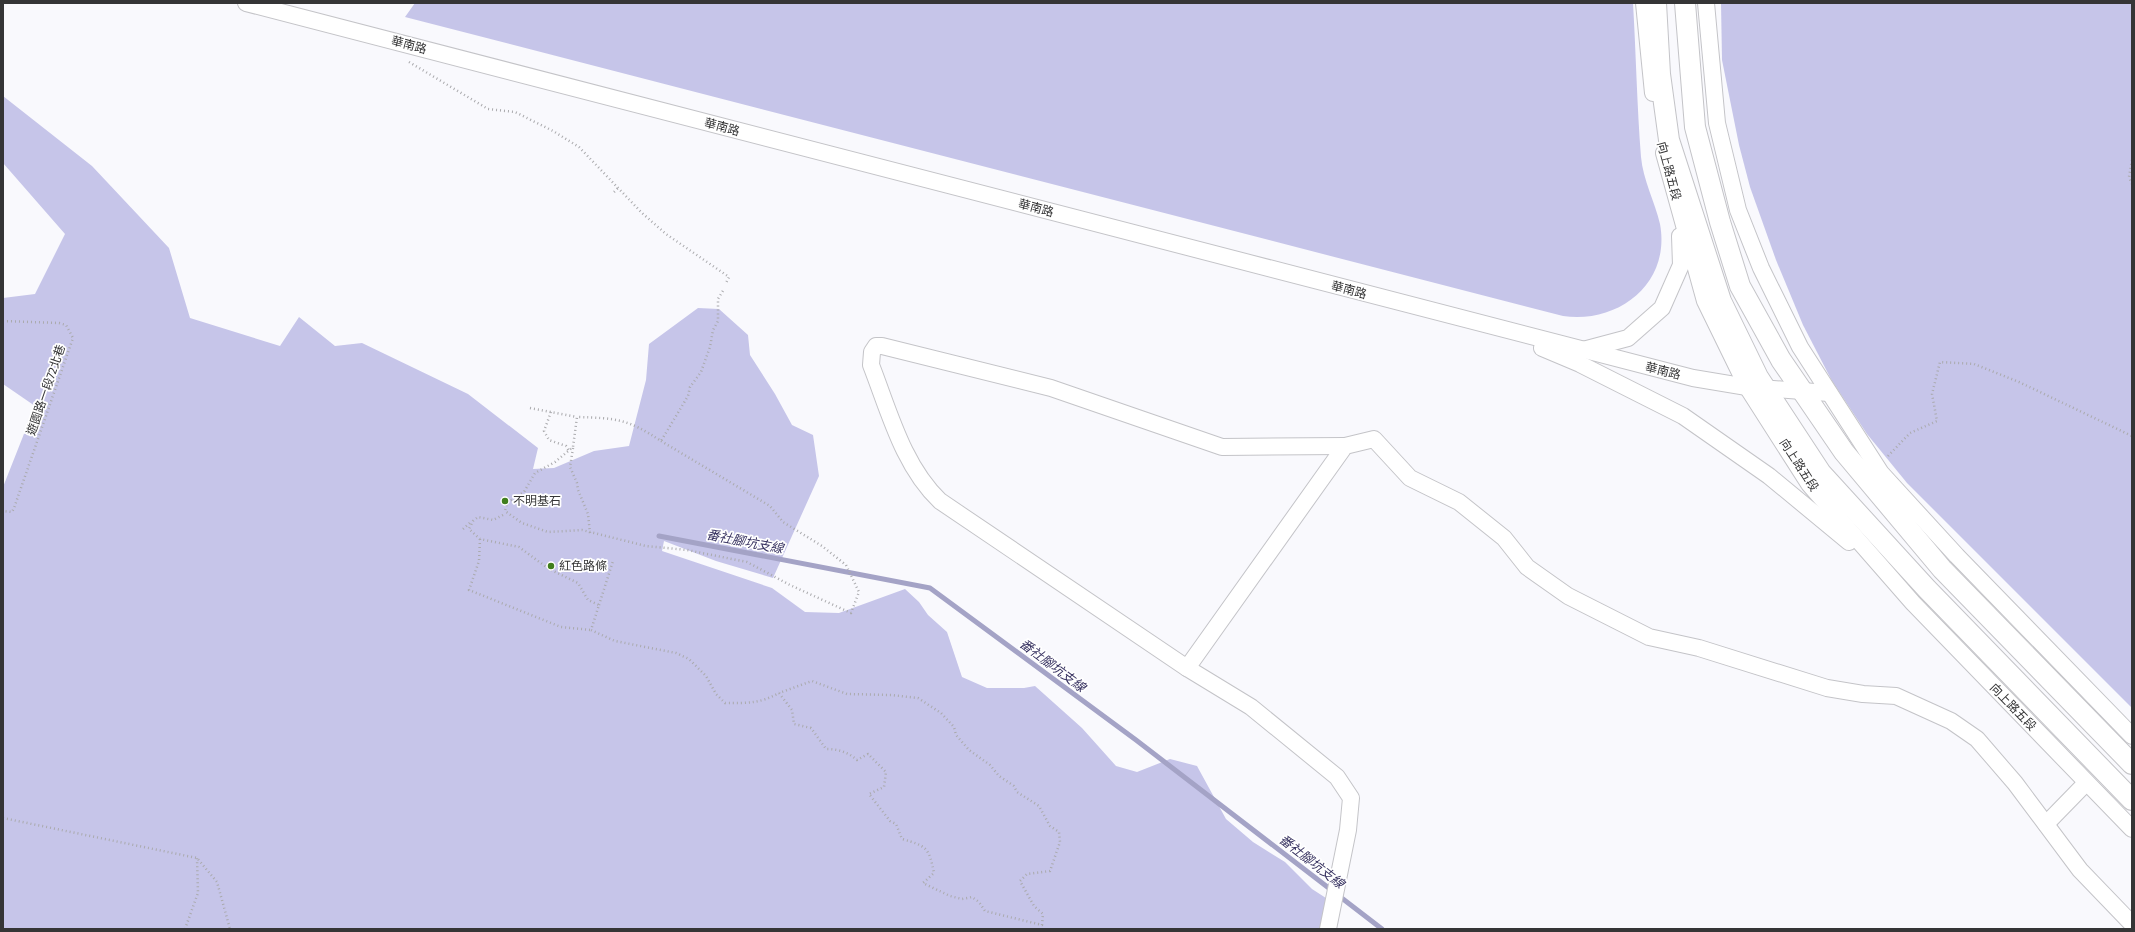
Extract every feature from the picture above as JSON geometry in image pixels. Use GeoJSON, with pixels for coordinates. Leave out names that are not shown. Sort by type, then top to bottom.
{"type":"FeatureCollection","features":[{"type":"Feature","properties":{"kind":"main road","name":"向上路五段"},"geometry":{"type":"LineString","coordinates":[[1656,3],[1660,74],[1668,140],[1721,300],[1756,387],[1821,473],[1927,589],[2132,800]]}},
{"type":"Feature","properties":{"kind":"main road"},"geometry":{"type":"LineString","coordinates":[[1685,3],[1695,127],[1722,229],[1740,286],[1781,360],[1844,452],[1942,569],[2132,764]]}},
{"type":"Feature","properties":{"kind":"street","name":"華南路"},"geometry":{"type":"LineString","coordinates":[[246,3],[1693,378],[1756,387],[1829,393]]}},
{"type":"Feature","properties":{"kind":"street","name":"向上路五段"},"geometry":{"type":"LineString","coordinates":[[1644,3],[1650,72],[1660,138],[1678,208],[1705,301],[1756,387],[1809,484],[1913,603],[2132,829]]}},
{"type":"Feature","properties":{"kind":"street"},"geometry":{"type":"LineString","coordinates":[[1706,3],[1717,123],[1738,210],[1761,268],[1800,348],[1881,473],[1957,556],[2132,736]]}},
{"type":"Feature","properties":{"kind":"street"},"geometry":{"type":"LineString","coordinates":[[1581,350],[1628,338],[1662,308],[1681,265],[1678,208]]}},
{"type":"Feature","properties":{"kind":"street"},"geometry":{"type":"LineString","coordinates":[[1489,326],[1580,364],[1683,416],[1769,476],[1885,571]]}},
{"type":"Feature","properties":{"kind":"street"},"geometry":{"type":"LineString","coordinates":[[1328,929],[1348,830],[1350,798],[1337,777],[1251,707],[1187,668],[946,506],[927,489],[918,477],[900,438],[870,365],[872,352],[876,346],[882,346],[1051,388],[1222,447],[1345,446],[1374,439],[1410,478],[1459,502],[1504,538],[1526,567],[1568,596],[1648,637],[1699,648],[1827,688],[1863,694],[1896,696],[1951,722],[1977,739],[2015,783],[2080,870],[2132,924]]}},
{"type":"Feature","properties":{"kind":"street"},"geometry":{"type":"LineString","coordinates":[[1187,668],[1345,446]]}},
{"type":"Feature","properties":{"kind":"street"},"geometry":{"type":"LineString","coordinates":[[2046,824],[2086,783]]}},
{"type":"Feature","properties":{"kind":"path"},"geometry":{"type":"LineString","coordinates":[[515,112],[554,131],[579,147],[642,213],[666,234],[729,276],[726,283]]}},
{"type":"Feature","properties":{"kind":"path"},"geometry":{"type":"LineString","coordinates":[[2132,160],[2129,177],[2132,184]]}},
{"type":"Feature","properties":{"kind":"path"},"geometry":{"type":"LineString","coordinates":[[614,192],[620,189]]}},
{"type":"Feature","properties":{"kind":"path"},"geometry":{"type":"LineString","coordinates":[[661,441],[688,396],[690,387],[701,372],[710,348],[713,330],[718,321],[718,299],[724,289]]}},
{"type":"Feature","properties":{"kind":"path","name":"遊園路一段72北巷"},"geometry":{"type":"LineString","coordinates":[[3,321],[59,323],[66,325],[73,338],[14,508],[12,512],[3,511]]}},
{"type":"Feature","properties":{"kind":"path"},"geometry":{"type":"LineString","coordinates":[[1869,454],[1887,458],[1910,433],[1938,420],[1932,394],[1940,362],[1974,364],[2019,382],[2132,436]]}},
{"type":"Feature","properties":{"kind":"path"},"geometry":{"type":"LineString","coordinates":[[530,408],[576,417],[607,418],[627,422],[642,428],[661,441],[770,506],[783,522],[822,546],[846,565],[859,592],[851,613],[790,585],[747,562],[694,551],[646,546],[582,530],[548,532],[522,523],[505,511],[507,503],[524,492],[535,473],[555,462],[573,447]]}},
{"type":"Feature","properties":{"kind":"path"},"geometry":{"type":"LineString","coordinates":[[550,412],[544,431],[549,440],[566,446],[569,451]]}},
{"type":"Feature","properties":{"kind":"path"},"geometry":{"type":"LineString","coordinates":[[576,417],[570,467],[588,514],[590,533]]}},
{"type":"Feature","properties":{"kind":"path"},"geometry":{"type":"LineString","coordinates":[[463,529],[478,517],[493,520],[503,515]]}},
{"type":"Feature","properties":{"kind":"path"},"geometry":{"type":"LineString","coordinates":[[473,521],[469,529],[480,539],[519,547],[549,569],[578,584],[588,600],[598,605]]}},
{"type":"Feature","properties":{"kind":"path"},"geometry":{"type":"LineString","coordinates":[[480,539],[479,561],[469,590],[561,627],[591,630],[615,640],[676,653],[689,659],[706,676],[716,694],[725,704],[752,704],[765,701],[779,693],[812,681],[847,694],[891,695],[918,698],[941,713],[954,727],[956,735],[969,750],[990,765],[999,776],[1014,786],[1017,792],[1039,806],[1050,826],[1059,832],[1060,842],[1050,871],[1027,874],[1020,881],[1034,906],[1043,914],[1042,925],[985,911],[979,902],[972,897],[962,898],[950,896],[923,883],[934,873],[929,852],[921,844],[902,839],[896,824],[890,821],[869,794],[884,787],[886,772],[868,754],[857,760],[850,754],[836,749],[826,749],[811,728],[794,724],[792,710],[779,693]]}},
{"type":"Feature","properties":{"kind":"path"},"geometry":{"type":"LineString","coordinates":[[591,630],[613,561]]}},
{"type":"Feature","properties":{"kind":"path"},"geometry":{"type":"LineString","coordinates":[[3,818],[197,858],[217,882],[230,929]]}},
{"type":"Feature","properties":{"kind":"path"},"geometry":{"type":"LineString","coordinates":[[185,929],[198,893],[197,858]]}},
{"type":"Feature","properties":{"kind":"shaded area"},"geometry":{"type":"Polygon","coordinates":[[[415,3],[1633,3],[1638,119],[1642,166],[1660,224],[1661,246],[1657,265],[1649,282],[1636,296],[1621,306],[1603,313],[1583,317],[1563,316],[405,17],[415,3]]]}},
{"type":"Feature","properties":{"kind":"shaded area"},"geometry":{"type":"Polygon","coordinates":[[[1721,3],[2132,3],[2132,708],[1907,483],[1867,434],[1832,381],[1803,325],[1776,260],[1750,187],[1739,145],[1722,60],[1721,3]]]}},
{"type":"Feature","properties":{"kind":"shaded area"},"geometry":{"type":"Polygon","coordinates":[[[3,96],[92,166],[169,248],[190,318],[280,346],[299,317],[335,346],[362,343],[468,394],[538,448],[533,469],[554,468],[594,451],[629,446],[646,380],[649,344],[698,308],[719,309],[748,335],[750,355],[775,394],[792,425],[813,435],[819,476],[773,578],[716,561],[664,541],[662,551],[772,588],[805,612],[839,613],[905,589],[919,602],[928,615],[947,632],[962,677],[987,688],[1024,688],[1035,686],[1082,728],[1116,766],[1137,772],[1170,759],[1197,766],[1226,819],[1253,842],[1285,862],[1312,889],[1329,900],[1320,929],[3,929],[3,487],[35,406],[3,384],[3,298],[35,294],[65,234],[3,163],[3,96]]]}},
{"type":"Feature","properties":{"kind":"waterway","name":"番社腳坑支線"},"geometry":{"type":"LineString","coordinates":[[659,536],[930,588],[1136,740],[1382,929]]}},
{"type":"Feature","properties":{"kind":"place","name":"不明基石"},"geometry":{"type":"Point","coordinates":[505,501]}},
{"type":"Feature","properties":{"kind":"place","name":"紅色路條"},"geometry":{"type":"Point","coordinates":[551,566]}}]}
